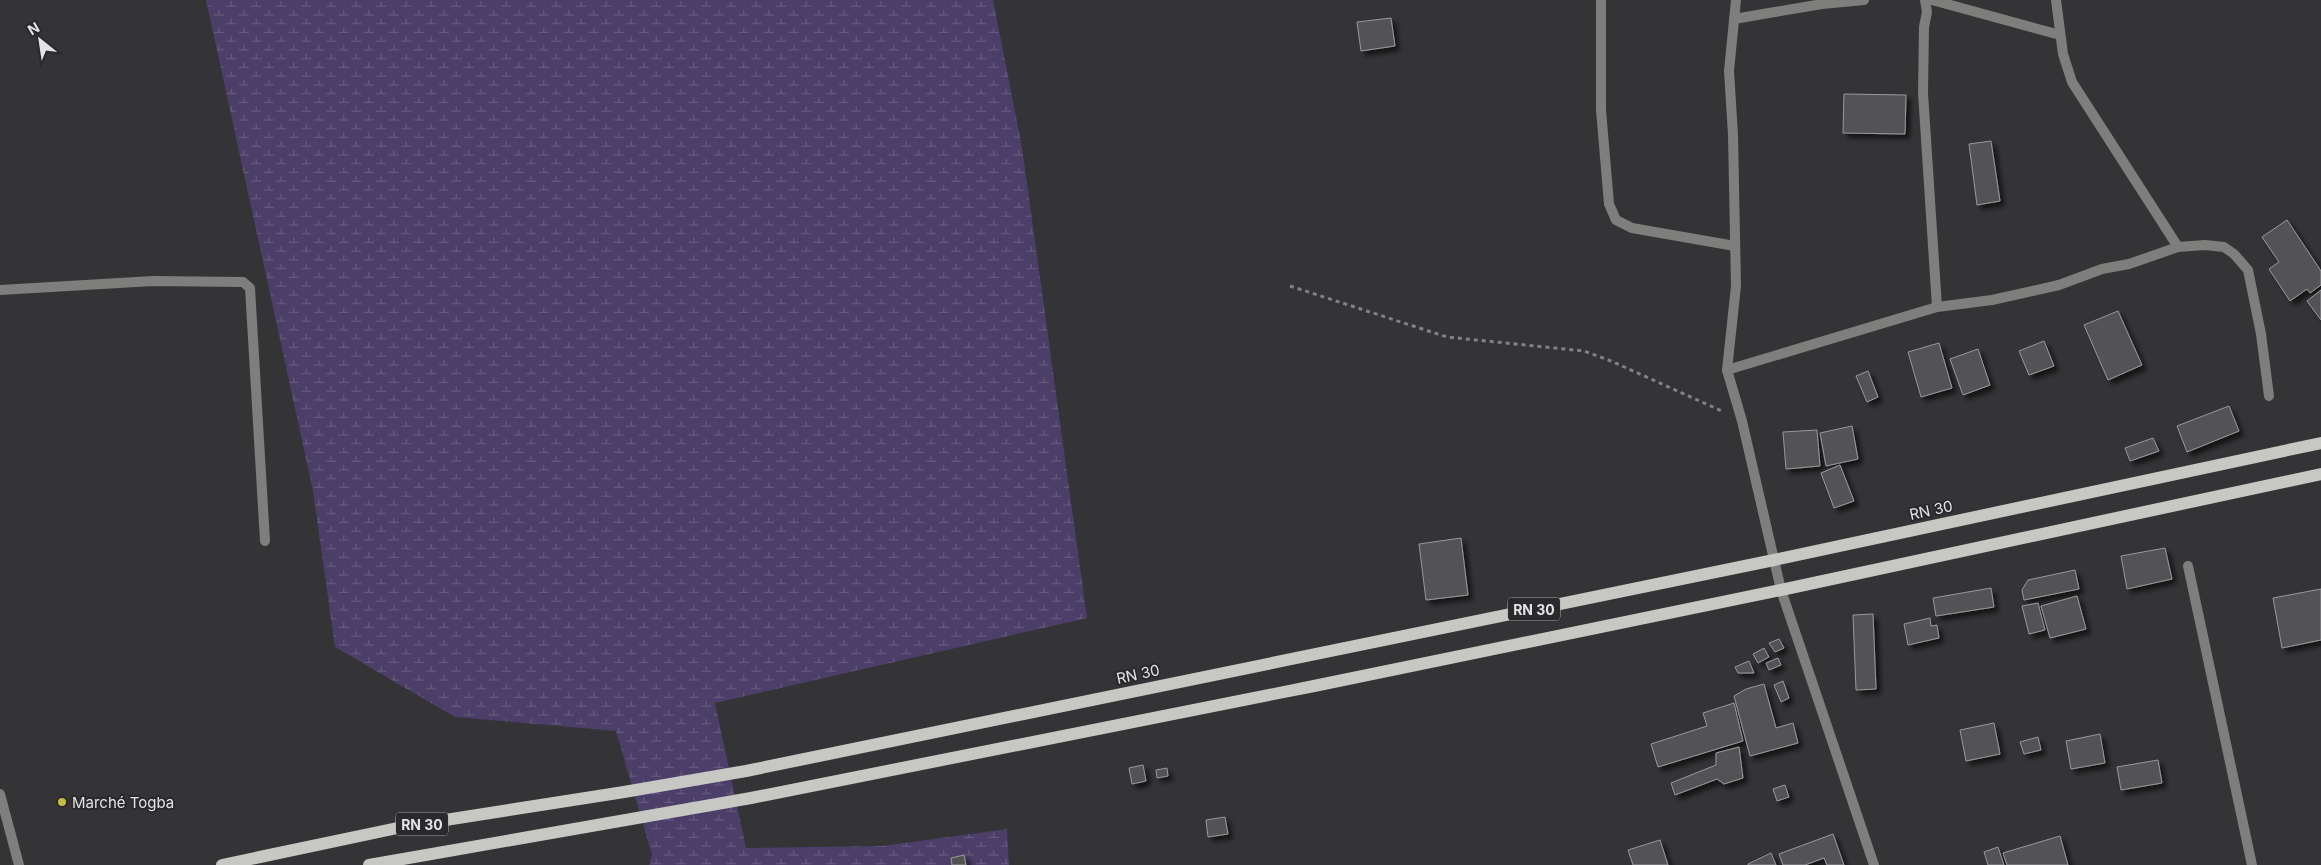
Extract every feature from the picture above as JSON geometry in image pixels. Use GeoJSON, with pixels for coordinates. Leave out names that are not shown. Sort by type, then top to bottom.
{"type":"FeatureCollection","features":[{"type":"Feature","properties":{"kind":"main road","name":"RN 30"},"geometry":{"type":"LineString","coordinates":[[222,865],[407,826],[746,771],[1774,560],[2321,443]]}},
{"type":"Feature","properties":{"kind":"main road","name":"RN 30"},"geometry":{"type":"LineString","coordinates":[[369,865],[751,798],[1314,686],[1780,590],[2321,474]]}},
{"type":"Feature","properties":{"kind":"street"},"geometry":{"type":"LineString","coordinates":[[1601,0],[1601,110],[1609,204],[1616,220],[1632,228],[1735,246]]}},
{"type":"Feature","properties":{"kind":"street"},"geometry":{"type":"LineString","coordinates":[[1736,0],[1729,71],[1733,135],[1736,286],[1727,370],[1742,420],[1780,590],[1874,865]]}},
{"type":"Feature","properties":{"kind":"street"},"geometry":{"type":"LineString","coordinates":[[1734,19],[1822,4],[1864,0]]}},
{"type":"Feature","properties":{"kind":"street"},"geometry":{"type":"LineString","coordinates":[[1925,0],[1928,12],[1924,27],[1922,93],[1937,307]]}},
{"type":"Feature","properties":{"kind":"street"},"geometry":{"type":"LineString","coordinates":[[1932,0],[2060,35]]}},
{"type":"Feature","properties":{"kind":"street"},"geometry":{"type":"LineString","coordinates":[[2056,0],[2063,54],[2072,82],[2178,248]]}},
{"type":"Feature","properties":{"kind":"street"},"geometry":{"type":"LineString","coordinates":[[1727,370],[1937,307],[1992,300],[2059,285],[2102,269],[2129,264],[2178,248],[2205,245],[2224,247],[2234,254],[2248,270],[2269,396]]}},
{"type":"Feature","properties":{"kind":"street"},"geometry":{"type":"LineString","coordinates":[[0,290],[153,281],[243,282],[250,288],[266,541]]}},
{"type":"Feature","properties":{"kind":"street"},"geometry":{"type":"LineString","coordinates":[[2188,566],[2252,865]]}},
{"type":"Feature","properties":{"kind":"street"},"geometry":{"type":"LineString","coordinates":[[0,794],[19,865]]}},
{"type":"Feature","properties":{"kind":"path"},"geometry":{"type":"LineString","coordinates":[[1290,286],[1446,336],[1584,351],[1611,361],[1742,420]]}},
{"type":"Feature","properties":{"kind":"green space"},"geometry":{"type":"Polygon","coordinates":[[[206,0],[993,0],[1022,147],[1087,618],[715,703],[746,848],[882,846],[1007,829],[1009,865],[649,865],[652,855],[616,731],[455,717],[335,647],[313,491],[206,0]]]}},
{"type":"Feature","properties":{"kind":"building"},"geometry":{"type":"Polygon","coordinates":[[[1391,18],[1395,46],[1361,51],[1357,22],[1391,18]]]}},
{"type":"Feature","properties":{"kind":"building"},"geometry":{"type":"Polygon","coordinates":[[[1844,94],[1906,95],[1905,134],[1843,133],[1844,94]]]}},
{"type":"Feature","properties":{"kind":"building"},"geometry":{"type":"Polygon","coordinates":[[[1991,141],[2000,201],[1977,205],[1969,144],[1991,141]]]}},
{"type":"Feature","properties":{"kind":"building"},"geometry":{"type":"Polygon","coordinates":[[[2287,220],[2321,271],[2321,285],[2310,293],[2307,289],[2290,301],[2269,269],[2279,262],[2262,237],[2287,220]]]}},
{"type":"Feature","properties":{"kind":"building"},"geometry":{"type":"Polygon","coordinates":[[[2321,290],[2321,320],[2307,301],[2321,290]]]}},
{"type":"Feature","properties":{"kind":"building"},"geometry":{"type":"Polygon","coordinates":[[[2118,311],[2142,365],[2108,380],[2084,325],[2118,311]]]}},
{"type":"Feature","properties":{"kind":"building"},"geometry":{"type":"Polygon","coordinates":[[[2044,341],[2054,366],[2029,375],[2019,351],[2044,341]]]}},
{"type":"Feature","properties":{"kind":"building"},"geometry":{"type":"Polygon","coordinates":[[[1939,343],[1952,388],[1921,397],[1908,352],[1939,343]]]}},
{"type":"Feature","properties":{"kind":"building"},"geometry":{"type":"Polygon","coordinates":[[[1978,349],[1990,385],[1963,395],[1950,359],[1978,349]]]}},
{"type":"Feature","properties":{"kind":"building"},"geometry":{"type":"Polygon","coordinates":[[[1868,371],[1878,397],[1867,402],[1856,376],[1868,371]]]}},
{"type":"Feature","properties":{"kind":"building"},"geometry":{"type":"Polygon","coordinates":[[[2229,406],[2239,431],[2187,452],[2177,426],[2229,406]]]}},
{"type":"Feature","properties":{"kind":"building"},"geometry":{"type":"Polygon","coordinates":[[[1852,426],[1858,459],[1826,466],[1820,433],[1852,426]]]}},
{"type":"Feature","properties":{"kind":"building"},"geometry":{"type":"Polygon","coordinates":[[[1817,430],[1820,466],[1786,469],[1783,432],[1817,430]]]}},
{"type":"Feature","properties":{"kind":"building"},"geometry":{"type":"Polygon","coordinates":[[[2153,438],[2159,451],[2130,461],[2125,448],[2153,438]]]}},
{"type":"Feature","properties":{"kind":"building"},"geometry":{"type":"Polygon","coordinates":[[[1840,465],[1854,501],[1834,508],[1821,473],[1840,465]]]}},
{"type":"Feature","properties":{"kind":"building"},"geometry":{"type":"Polygon","coordinates":[[[1461,538],[1468,595],[1426,600],[1419,544],[1461,538]]]}},
{"type":"Feature","properties":{"kind":"building"},"geometry":{"type":"Polygon","coordinates":[[[2165,548],[2172,579],[2127,589],[2121,556],[2165,548]]]}},
{"type":"Feature","properties":{"kind":"building"},"geometry":{"type":"Polygon","coordinates":[[[2075,570],[2079,589],[2024,600],[2022,590],[2028,580],[2075,570]]]}},
{"type":"Feature","properties":{"kind":"building"},"geometry":{"type":"Polygon","coordinates":[[[1991,588],[1994,607],[1936,616],[1933,598],[1991,588]]]}},
{"type":"Feature","properties":{"kind":"building"},"geometry":{"type":"Polygon","coordinates":[[[2321,589],[2321,640],[2282,648],[2273,598],[2321,589]]]}},
{"type":"Feature","properties":{"kind":"building"},"geometry":{"type":"Polygon","coordinates":[[[2077,596],[2086,629],[2050,638],[2041,606],[2077,596]]]}},
{"type":"Feature","properties":{"kind":"building"},"geometry":{"type":"Polygon","coordinates":[[[2038,603],[2045,630],[2029,634],[2022,606],[2038,603]]]}},
{"type":"Feature","properties":{"kind":"building"},"geometry":{"type":"Polygon","coordinates":[[[1873,614],[1876,689],[1856,690],[1853,615],[1873,614]]]}},
{"type":"Feature","properties":{"kind":"building"},"geometry":{"type":"Polygon","coordinates":[[[1930,618],[1931,626],[1937,625],[1939,638],[1908,645],[1904,624],[1930,618]]]}},
{"type":"Feature","properties":{"kind":"building"},"geometry":{"type":"Polygon","coordinates":[[[1779,639],[1784,648],[1775,652],[1769,643],[1779,639]]]}},
{"type":"Feature","properties":{"kind":"building"},"geometry":{"type":"Polygon","coordinates":[[[1764,648],[1769,657],[1758,663],[1753,654],[1764,648]]]}},
{"type":"Feature","properties":{"kind":"building"},"geometry":{"type":"Polygon","coordinates":[[[1778,658],[1781,665],[1769,670],[1766,663],[1778,658]]]}},
{"type":"Feature","properties":{"kind":"building"},"geometry":{"type":"Polygon","coordinates":[[[1749,661],[1754,673],[1738,673],[1735,667],[1749,661]]]}},
{"type":"Feature","properties":{"kind":"building"},"geometry":{"type":"Polygon","coordinates":[[[1783,681],[1789,698],[1781,702],[1774,685],[1783,681]]]}},
{"type":"Feature","properties":{"kind":"building"},"geometry":{"type":"Polygon","coordinates":[[[1764,684],[1776,728],[1793,723],[1798,743],[1750,756],[1734,696],[1746,689],[1764,684]]]}},
{"type":"Feature","properties":{"kind":"building"},"geometry":{"type":"Polygon","coordinates":[[[1734,703],[1743,741],[1658,767],[1651,744],[1707,726],[1703,713],[1734,703]]]}},
{"type":"Feature","properties":{"kind":"building"},"geometry":{"type":"Polygon","coordinates":[[[1994,723],[2000,754],[1966,761],[1960,730],[1994,723]]]}},
{"type":"Feature","properties":{"kind":"building"},"geometry":{"type":"Polygon","coordinates":[[[2100,734],[2105,763],[2071,769],[2066,741],[2100,734]]]}},
{"type":"Feature","properties":{"kind":"building"},"geometry":{"type":"Polygon","coordinates":[[[2038,737],[2041,750],[2024,754],[2020,742],[2038,737]]]}},
{"type":"Feature","properties":{"kind":"building"},"geometry":{"type":"Polygon","coordinates":[[[1739,747],[1743,778],[1724,784],[1717,779],[1675,795],[1671,783],[1716,765],[1716,753],[1739,747]]]}},
{"type":"Feature","properties":{"kind":"building"},"geometry":{"type":"Polygon","coordinates":[[[2158,760],[2162,783],[2121,790],[2117,767],[2158,760]]]}},
{"type":"Feature","properties":{"kind":"building"},"geometry":{"type":"Polygon","coordinates":[[[1143,765],[1146,781],[1132,784],[1129,768],[1143,765]]]}},
{"type":"Feature","properties":{"kind":"building"},"geometry":{"type":"Polygon","coordinates":[[[1167,768],[1168,776],[1157,778],[1156,770],[1167,768]]]}},
{"type":"Feature","properties":{"kind":"building"},"geometry":{"type":"Polygon","coordinates":[[[1785,785],[1789,797],[1777,801],[1773,789],[1785,785]]]}},
{"type":"Feature","properties":{"kind":"building"},"geometry":{"type":"Polygon","coordinates":[[[1225,817],[1228,834],[1208,837],[1206,820],[1225,817]]]}},
{"type":"Feature","properties":{"kind":"building"},"geometry":{"type":"Polygon","coordinates":[[[1833,834],[1844,865],[1827,865],[1824,858],[1805,865],[1783,865],[1779,854],[1833,834]]]}},
{"type":"Feature","properties":{"kind":"building"},"geometry":{"type":"Polygon","coordinates":[[[2060,836],[2068,865],[2007,865],[2003,853],[2060,836]]]}},
{"type":"Feature","properties":{"kind":"building"},"geometry":{"type":"Polygon","coordinates":[[[1660,840],[1668,865],[1633,865],[1628,850],[1660,840]]]}},
{"type":"Feature","properties":{"kind":"building"},"geometry":{"type":"Polygon","coordinates":[[[1998,847],[2004,865],[1988,865],[1984,852],[1998,847]]]}},
{"type":"Feature","properties":{"kind":"building"},"geometry":{"type":"Polygon","coordinates":[[[1771,853],[1776,865],[1748,865],[1748,864],[1771,853]]]}},
{"type":"Feature","properties":{"kind":"building"},"geometry":{"type":"Polygon","coordinates":[[[964,855],[966,865],[952,865],[951,858],[964,855]]]}},
{"type":"Feature","properties":{"kind":"place","name":"Marché Togba"},"geometry":{"type":"Point","coordinates":[62,802]}}]}
